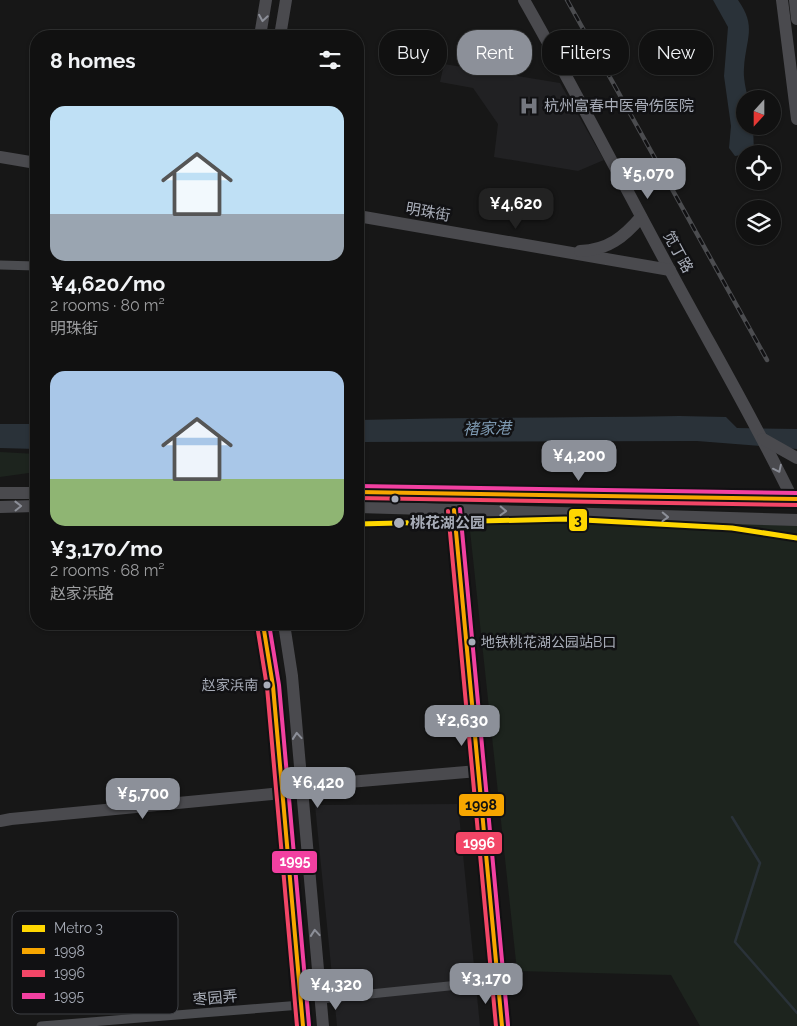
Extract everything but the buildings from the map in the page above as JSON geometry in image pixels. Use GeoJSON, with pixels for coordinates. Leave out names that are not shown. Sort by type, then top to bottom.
{"type":"FeatureCollection","features":[{"type":"Feature","properties":{"kind":"street"},"geometry":{"type":"LineString","coordinates":[[261,30],[266,0]]}},
{"type":"Feature","properties":{"kind":"street"},"geometry":{"type":"LineString","coordinates":[[281,30],[286,0]]}},
{"type":"Feature","properties":{"kind":"street","name":"笕丁路"},"geometry":{"type":"LineString","coordinates":[[524,0],[568,77],[641,217],[794,499]]}},
{"type":"Feature","properties":{"kind":"street"},"geometry":{"type":"LineString","coordinates":[[782,0],[797,119]]}},
{"type":"Feature","properties":{"kind":"street"},"geometry":{"type":"LineString","coordinates":[[795,0],[797,19]]}},
{"type":"Feature","properties":{"kind":"street"},"geometry":{"type":"LineString","coordinates":[[0,157],[30,162]]}},
{"type":"Feature","properties":{"kind":"street","name":"明珠街"},"geometry":{"type":"LineString","coordinates":[[364,217],[670,270]]}},
{"type":"Feature","properties":{"kind":"street"},"geometry":{"type":"LineString","coordinates":[[559,251],[587,251],[608,245],[628,233],[641,217]]}},
{"type":"Feature","properties":{"kind":"street"},"geometry":{"type":"LineString","coordinates":[[0,265],[30,266]]}},
{"type":"Feature","properties":{"kind":"street"},"geometry":{"type":"LineString","coordinates":[[763,439],[797,458]]}},
{"type":"Feature","properties":{"kind":"street"},"geometry":{"type":"LineString","coordinates":[[364,492],[794,499]]}},
{"type":"Feature","properties":{"kind":"street"},"geometry":{"type":"LineString","coordinates":[[0,493],[30,493]]}},
{"type":"Feature","properties":{"kind":"street"},"geometry":{"type":"LineString","coordinates":[[0,506],[30,506]]}},
{"type":"Feature","properties":{"kind":"street"},"geometry":{"type":"LineString","coordinates":[[364,507],[797,520]]}},
{"type":"Feature","properties":{"kind":"street"},"geometry":{"type":"LineString","coordinates":[[454,510],[502,1026]]}},
{"type":"Feature","properties":{"kind":"street"},"geometry":{"type":"LineString","coordinates":[[264,630],[273,686],[303,1026]]}},
{"type":"Feature","properties":{"kind":"street"},"geometry":{"type":"LineString","coordinates":[[285,630],[292,676],[323,1026]]}},
{"type":"Feature","properties":{"kind":"street"},"geometry":{"type":"LineString","coordinates":[[302,786],[478,770]]}},
{"type":"Feature","properties":{"kind":"street"},"geometry":{"type":"LineString","coordinates":[[0,822],[21,818],[282,793]]}},
{"type":"Feature","properties":{"kind":"street"},"geometry":{"type":"LineString","coordinates":[[320,999],[498,981]]}},
{"type":"Feature","properties":{"kind":"street","name":"枣园弄"},"geometry":{"type":"LineString","coordinates":[[41,1026],[301,1004]]}},
{"type":"Feature","properties":{"kind":"shaded area","name":"杭州富春中医骨伤医院"},"geometry":{"type":"Polygon","coordinates":[[[447,64],[457,66],[457,75],[511,75],[560,83],[604,160],[578,171],[494,157],[498,124],[473,88],[440,82],[442,75],[447,75],[447,64]]]}},
{"type":"Feature","properties":{"kind":"shaded area"},"geometry":{"type":"Polygon","coordinates":[[[0,452],[30,454],[30,473],[0,477],[0,452]]]}},
{"type":"Feature","properties":{"kind":"shaded area","name":"桃花湖公园"},"geometry":{"type":"Polygon","coordinates":[[[469,521],[797,524],[797,1026],[700,1026],[671,975],[517,971],[469,521]]]}},
{"type":"Feature","properties":{"kind":"shaded area"},"geometry":{"type":"Polygon","coordinates":[[[458,804],[480,1026],[337,1026],[315,805],[458,804]]]}},
{"type":"Feature","properties":{"kind":"water"},"geometry":{"type":"Polygon","coordinates":[[[713,0],[738,0],[744,9],[749,25],[744,72],[746,90],[736,90],[736,135],[753,135],[754,145],[736,145],[735,156],[729,148],[731,126],[724,76],[728,27],[713,0]]]}},
{"type":"Feature","properties":{"kind":"water","name":"褚家港"},"geometry":{"type":"Polygon","coordinates":[[[726,417],[737,428],[797,429],[797,449],[697,441],[364,442],[364,420],[726,417]]]}},
{"type":"Feature","properties":{"kind":"water"},"geometry":{"type":"Polygon","coordinates":[[[0,424],[30,424],[30,449],[0,448],[0,424]]]}},
{"type":"Feature","properties":{"kind":"waterway"},"geometry":{"type":"LineString","coordinates":[[732,817],[760,863],[735,942],[797,1013]]}},
{"type":"Feature","properties":{"kind":"railway"},"geometry":{"type":"LineString","coordinates":[[567,0],[767,360]]}},
{"type":"Feature","properties":{"kind":"metro line","name":"3"},"geometry":{"type":"LineString","coordinates":[[364,524],[565,519],[732,528],[797,538]]}},
{"type":"Feature","properties":{"kind":"transit line","name":"1995"},"geometry":{"type":"LineString","coordinates":[[364,486],[797,493]]}},
{"type":"Feature","properties":{"kind":"transit line","name":"1998"},"geometry":{"type":"LineString","coordinates":[[364,492],[797,499]]}},
{"type":"Feature","properties":{"kind":"transit line","name":"1996"},"geometry":{"type":"LineString","coordinates":[[364,498],[797,505]]}},
{"type":"Feature","properties":{"kind":"transit line","name":"1995"},"geometry":{"type":"LineString","coordinates":[[460,509],[508,1025]]}},
{"type":"Feature","properties":{"kind":"transit line","name":"1998"},"geometry":{"type":"LineString","coordinates":[[454,510],[502,1026]]}},
{"type":"Feature","properties":{"kind":"transit line","name":"1996"},"geometry":{"type":"LineString","coordinates":[[448,511],[496,1026]]}},
{"type":"Feature","properties":{"kind":"transit line","name":"1996"},"geometry":{"type":"LineString","coordinates":[[258,630],[267,687],[297,1026]]}},
{"type":"Feature","properties":{"kind":"transit line","name":"1998"},"geometry":{"type":"LineString","coordinates":[[264,630],[273,686],[303,1026]]}},
{"type":"Feature","properties":{"kind":"transit line","name":"1995"},"geometry":{"type":"LineString","coordinates":[[270,630],[279,685],[309,1025]]}},
{"type":"Feature","properties":{"kind":"place","name":"杭州富春中医骨伤医院"},"geometry":{"type":"Point","coordinates":[529,106]}},
{"type":"Feature","properties":{"kind":"place","name":"桃花湖公园"},"geometry":{"type":"Point","coordinates":[399,523]}},
{"type":"Feature","properties":{"kind":"place","name":"地铁桃花湖公园站B口"},"geometry":{"type":"Point","coordinates":[472,642]}},
{"type":"Feature","properties":{"kind":"place","name":"赵家浜南"},"geometry":{"type":"Point","coordinates":[267,685]}}]}
